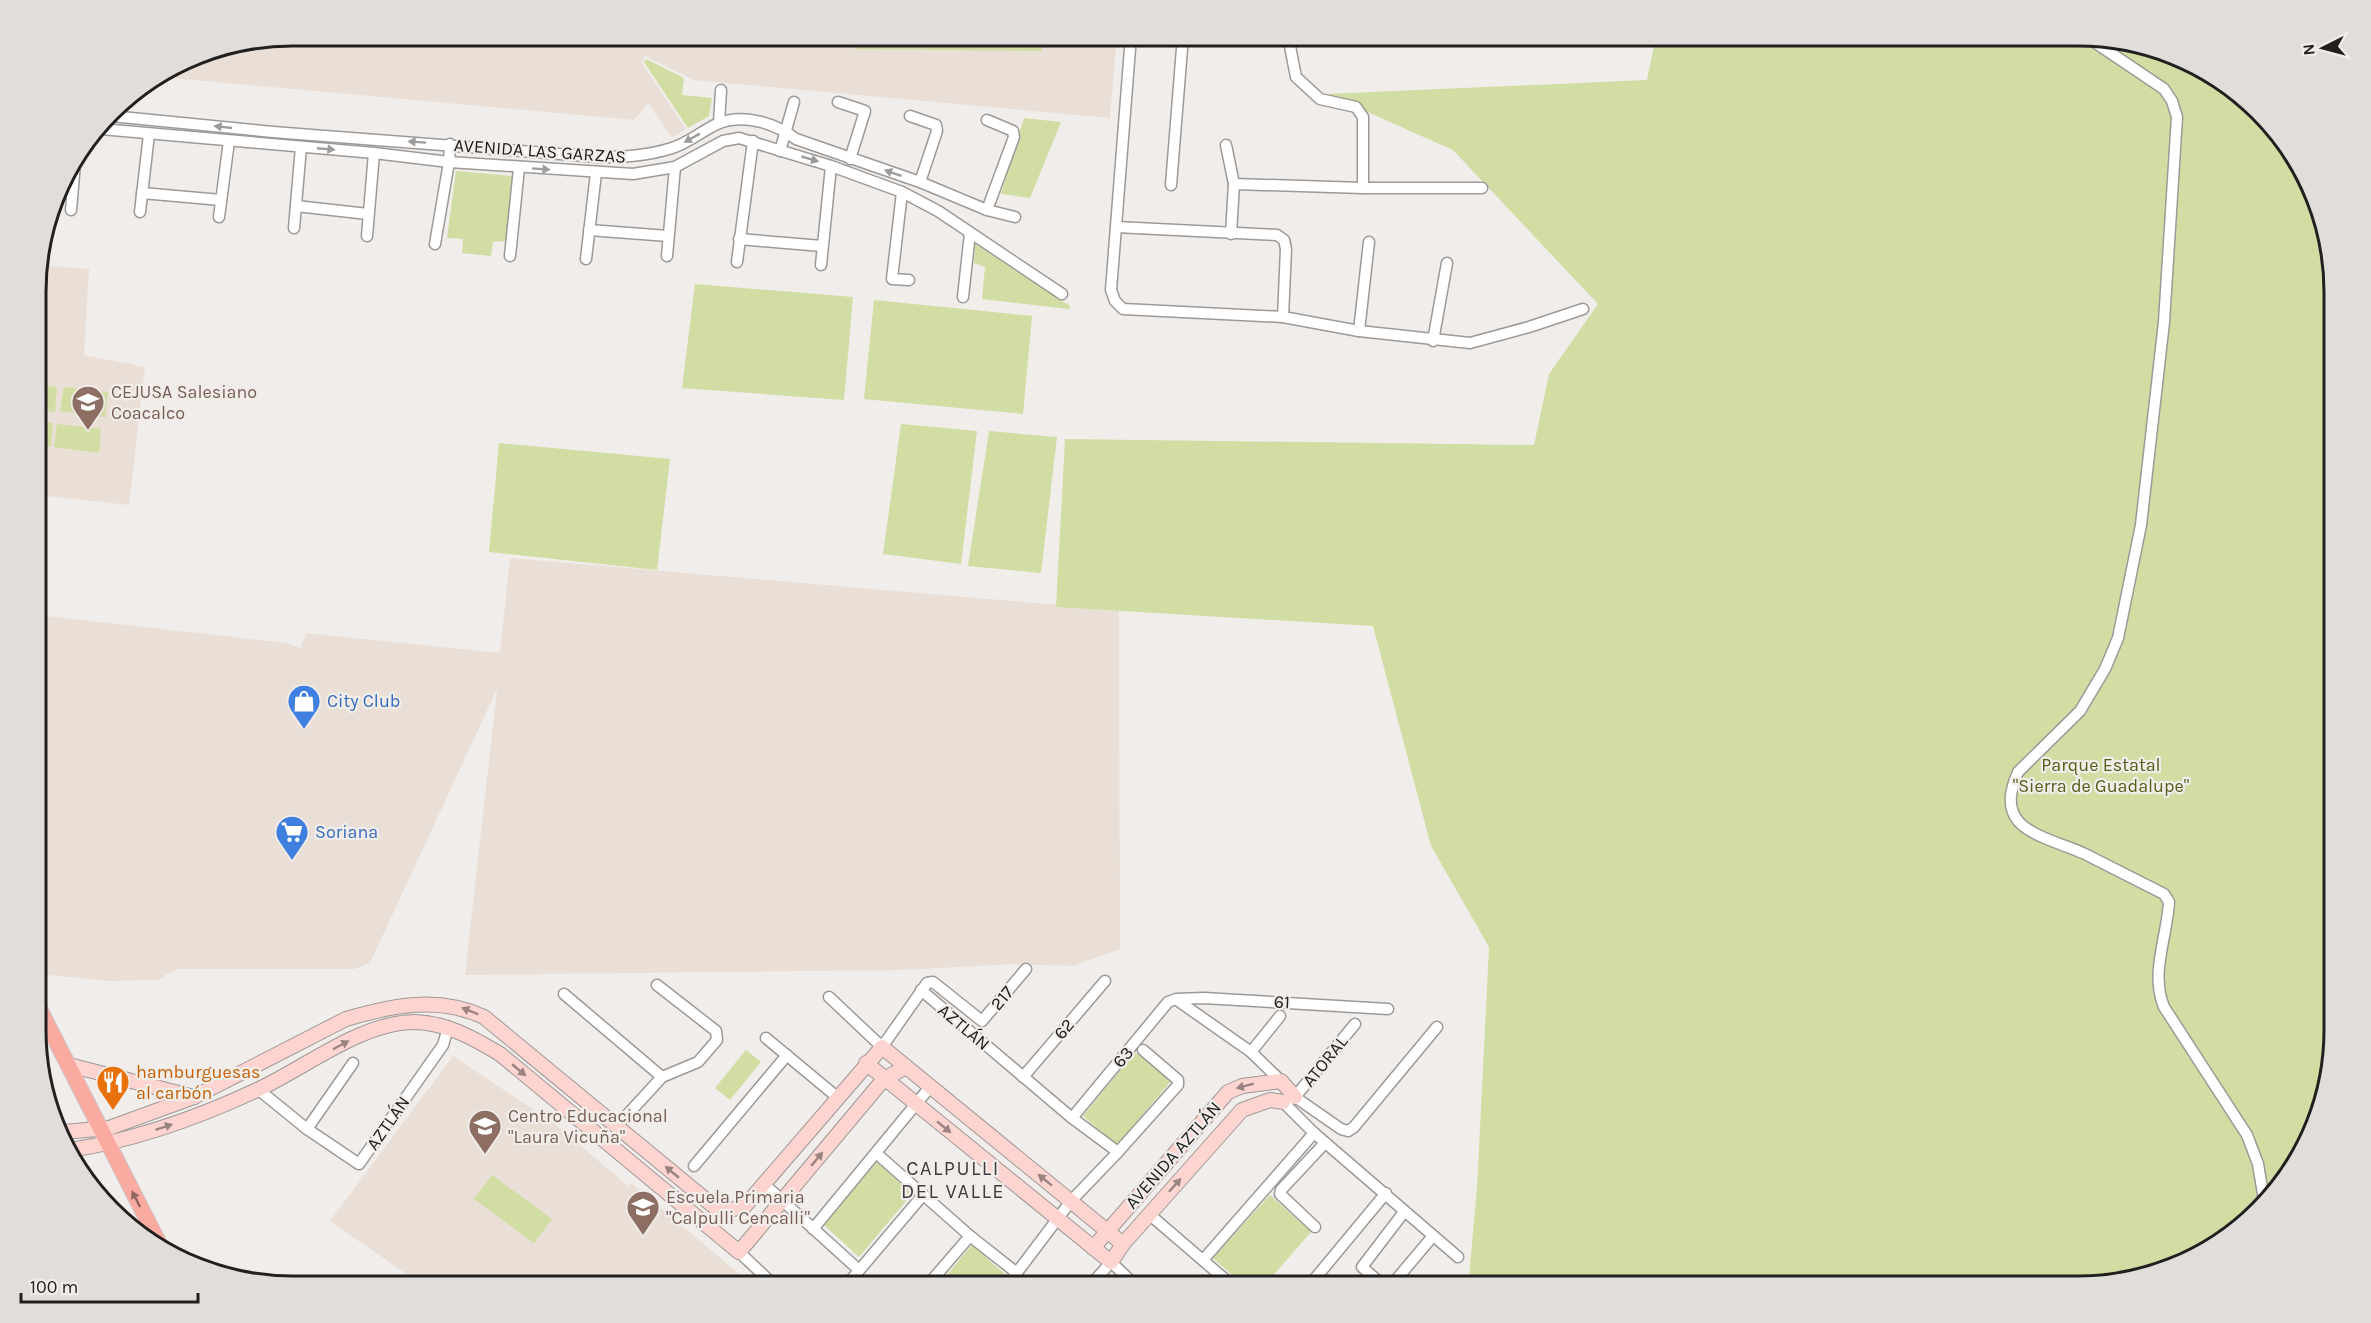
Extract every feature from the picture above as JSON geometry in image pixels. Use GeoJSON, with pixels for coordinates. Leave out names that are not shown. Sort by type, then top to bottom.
{"type":"FeatureCollection","features":[{"type":"Feature","properties":{"kind":"main road"},"geometry":{"type":"LineString","coordinates":[[46,1021],[154,1234]]}},
{"type":"Feature","properties":{"kind":"street"},"geometry":{"type":"LineString","coordinates":[[1130,46],[1111,290],[1115,301],[1123,309],[1283,317],[1359,331],[1433,341],[1470,343],[1583,309]]}},
{"type":"Feature","properties":{"kind":"street"},"geometry":{"type":"LineString","coordinates":[[1172,185],[1182,46]]}},
{"type":"Feature","properties":{"kind":"street"},"geometry":{"type":"LineString","coordinates":[[1290,46],[1296,77],[1320,99],[1356,107],[1363,117],[1363,188]]}},
{"type":"Feature","properties":{"kind":"street"},"geometry":{"type":"LineString","coordinates":[[2104,48],[2164,88],[2172,101],[2177,117],[2164,322],[2141,525],[2118,638],[2105,669],[2080,711],[2018,772],[2012,791],[2012,810],[2028,830],[2084,854],[2164,894],[2169,902],[2157,978],[2158,993],[2164,1007],[2247,1135],[2258,1164],[2263,1193]]}},
{"type":"Feature","properties":{"kind":"street"},"geometry":{"type":"LineString","coordinates":[[719,123],[721,90]]}},
{"type":"Feature","properties":{"kind":"street"},"geometry":{"type":"LineString","coordinates":[[780,150],[794,102]]}},
{"type":"Feature","properties":{"kind":"street"},"geometry":{"type":"LineString","coordinates":[[838,102],[865,111],[850,159]]}},
{"type":"Feature","properties":{"kind":"street"},"geometry":{"type":"LineString","coordinates":[[910,116],[936,125],[937,131],[920,182]]}},
{"type":"Feature","properties":{"kind":"street","name":"AVENIDA LAS GARZAS"},"geometry":{"type":"LineString","coordinates":[[121,117],[273,132],[598,157],[634,157],[674,148],[719,123],[753,120],[785,131],[796,139],[920,182],[947,195]]}},
{"type":"Feature","properties":{"kind":"street"},"geometry":{"type":"LineString","coordinates":[[987,120],[1013,131],[1014,137],[987,210]]}},
{"type":"Feature","properties":{"kind":"street","name":"AVENIDA LAS GARZAS"},"geometry":{"type":"LineString","coordinates":[[108,130],[519,168],[633,174],[675,167],[723,141],[739,138],[831,166],[902,192],[938,211]]}},
{"type":"Feature","properties":{"kind":"street"},"geometry":{"type":"LineString","coordinates":[[272,144],[273,132]]}},
{"type":"Feature","properties":{"kind":"street"},"geometry":{"type":"LineString","coordinates":[[140,212],[149,134]]}},
{"type":"Feature","properties":{"kind":"street"},"geometry":{"type":"LineString","coordinates":[[219,217],[230,141]]}},
{"type":"Feature","properties":{"kind":"street"},"geometry":{"type":"LineString","coordinates":[[737,262],[753,141]]}},
{"type":"Feature","properties":{"kind":"street"},"geometry":{"type":"LineString","coordinates":[[435,244],[450,144]]}},
{"type":"Feature","properties":{"kind":"street"},"geometry":{"type":"LineString","coordinates":[[1226,145],[1234,184],[1231,234]]}},
{"type":"Feature","properties":{"kind":"street"},"geometry":{"type":"LineString","coordinates":[[294,228],[301,147]]}},
{"type":"Feature","properties":{"kind":"street"},"geometry":{"type":"LineString","coordinates":[[367,236],[374,153]]}},
{"type":"Feature","properties":{"kind":"street"},"geometry":{"type":"LineString","coordinates":[[821,265],[831,166]]}},
{"type":"Feature","properties":{"kind":"street"},"geometry":{"type":"LineString","coordinates":[[667,256],[675,167]]}},
{"type":"Feature","properties":{"kind":"street"},"geometry":{"type":"LineString","coordinates":[[510,256],[519,168]]}},
{"type":"Feature","properties":{"kind":"street"},"geometry":{"type":"LineString","coordinates":[[586,259],[596,173]]}},
{"type":"Feature","properties":{"kind":"street"},"geometry":{"type":"LineString","coordinates":[[71,210],[73,181]]}},
{"type":"Feature","properties":{"kind":"street"},"geometry":{"type":"LineString","coordinates":[[1234,184],[1363,188],[1482,188]]}},
{"type":"Feature","properties":{"kind":"street"},"geometry":{"type":"LineString","coordinates":[[902,192],[892,279],[909,280]]}},
{"type":"Feature","properties":{"kind":"street"},"geometry":{"type":"LineString","coordinates":[[142,193],[221,200]]}},
{"type":"Feature","properties":{"kind":"street"},"geometry":{"type":"LineString","coordinates":[[1015,217],[987,210],[947,195],[938,211],[1062,294]]}},
{"type":"Feature","properties":{"kind":"street"},"geometry":{"type":"LineString","coordinates":[[296,206],[368,214]]}},
{"type":"Feature","properties":{"kind":"street"},"geometry":{"type":"LineString","coordinates":[[1116,227],[1277,235],[1284,240],[1283,317]]}},
{"type":"Feature","properties":{"kind":"street"},"geometry":{"type":"LineString","coordinates":[[589,230],[668,236]]}},
{"type":"Feature","properties":{"kind":"street"},"geometry":{"type":"LineString","coordinates":[[963,297],[970,233]]}},
{"type":"Feature","properties":{"kind":"street"},"geometry":{"type":"LineString","coordinates":[[739,239],[822,246]]}},
{"type":"Feature","properties":{"kind":"street"},"geometry":{"type":"LineString","coordinates":[[1359,331],[1369,242]]}},
{"type":"Feature","properties":{"kind":"street"},"geometry":{"type":"LineString","coordinates":[[1433,341],[1447,262]]}},
{"type":"Feature","properties":{"kind":"street","name":"217"},"geometry":{"type":"LineString","coordinates":[[921,990],[927,983],[933,982],[981,1021],[1026,969]]}},
{"type":"Feature","properties":{"kind":"street","name":"62"},"geometry":{"type":"LineString","coordinates":[[1023,1077],[1105,981]]}},
{"type":"Feature","properties":{"kind":"street"},"geometry":{"type":"LineString","coordinates":[[617,1126],[662,1077],[698,1062],[717,1040],[718,1035],[657,985]]}},
{"type":"Feature","properties":{"kind":"street","name":"AZTLÁN"},"geometry":{"type":"LineString","coordinates":[[882,1047],[921,990],[1072,1118],[1119,1152]]}},
{"type":"Feature","properties":{"kind":"street"},"geometry":{"type":"LineString","coordinates":[[564,994],[662,1077]]}},
{"type":"Feature","properties":{"kind":"street"},"geometry":{"type":"LineString","coordinates":[[829,997],[882,1047],[1123,1244]]}},
{"type":"Feature","properties":{"kind":"street","name":"61"},"geometry":{"type":"LineString","coordinates":[[1176,999],[1204,998],[1388,1009]]}},
{"type":"Feature","properties":{"kind":"street","name":"ATORAL"},"geometry":{"type":"LineString","coordinates":[[1176,999],[1251,1052],[1281,1081]]}},
{"type":"Feature","properties":{"kind":"street","name":"63"},"geometry":{"type":"LineString","coordinates":[[1072,1118],[1168,1002],[1176,999]]}},
{"type":"Feature","properties":{"kind":"street"},"geometry":{"type":"LineString","coordinates":[[68,1132],[109,1128],[194,1097],[346,1019],[372,1011],[412,1004],[444,1005],[464,1008],[484,1017],[717,1209],[729,1210],[744,1207],[882,1047]]}},
{"type":"Feature","properties":{"kind":"street"},"geometry":{"type":"LineString","coordinates":[[1251,1052],[1280,1016]]}},
{"type":"Feature","properties":{"kind":"street"},"geometry":{"type":"LineString","coordinates":[[76,1148],[108,1144],[202,1114],[259,1090],[352,1040],[378,1029],[414,1022],[448,1028],[466,1034],[500,1054],[739,1252],[764,1276]]}},
{"type":"Feature","properties":{"kind":"street","name":"ATORAL"},"geometry":{"type":"LineString","coordinates":[[1289,1100],[1355,1024]]}},
{"type":"Feature","properties":{"kind":"street"},"geometry":{"type":"LineString","coordinates":[[1289,1100],[1348,1131],[1354,1127],[1437,1027]]}},
{"type":"Feature","properties":{"kind":"street","name":"AZTLÁN"},"geometry":{"type":"LineString","coordinates":[[259,1090],[307,1129],[359,1164],[443,1045],[448,1028]]}},
{"type":"Feature","properties":{"kind":"street"},"geometry":{"type":"LineString","coordinates":[[766,1038],[837,1097]]}},
{"type":"Feature","properties":{"kind":"street"},"geometry":{"type":"LineString","coordinates":[[1015,1276],[1071,1201],[1119,1152],[1180,1082],[1143,1050]]}},
{"type":"Feature","properties":{"kind":"street"},"geometry":{"type":"LineString","coordinates":[[694,1166],[787,1055]]}},
{"type":"Feature","properties":{"kind":"street"},"geometry":{"type":"LineString","coordinates":[[866,1063],[1126,1276]]}},
{"type":"Feature","properties":{"kind":"street"},"geometry":{"type":"LineString","coordinates":[[307,1129],[354,1064]]}},
{"type":"Feature","properties":{"kind":"street"},"geometry":{"type":"LineString","coordinates":[[69,1065],[194,1097]]}},
{"type":"Feature","properties":{"kind":"street"},"geometry":{"type":"LineString","coordinates":[[739,1252],[884,1079],[906,1067]]}},
{"type":"Feature","properties":{"kind":"street"},"geometry":{"type":"LineString","coordinates":[[1281,1081],[1289,1100],[1324,1143],[1386,1193],[1404,1212],[1458,1257]]}},
{"type":"Feature","properties":{"kind":"street","name":"AVENIDA AZTLÁN"},"geometry":{"type":"LineString","coordinates":[[1093,1248],[1228,1092],[1242,1086],[1281,1081]]}},
{"type":"Feature","properties":{"kind":"street"},"geometry":{"type":"LineString","coordinates":[[813,1229],[930,1087]]}},
{"type":"Feature","properties":{"kind":"street"},"geometry":{"type":"LineString","coordinates":[[194,1097],[202,1114]]}},
{"type":"Feature","properties":{"kind":"street","name":"AVENIDA AZTLÁN"},"geometry":{"type":"LineString","coordinates":[[1111,1262],[1123,1244],[1242,1110],[1270,1101],[1289,1100]]}},
{"type":"Feature","properties":{"kind":"street"},"geometry":{"type":"LineString","coordinates":[[1203,1260],[1314,1133]]}},
{"type":"Feature","properties":{"kind":"street"},"geometry":{"type":"LineString","coordinates":[[1315,1227],[1280,1194],[1281,1190],[1324,1143]]}},
{"type":"Feature","properties":{"kind":"street"},"geometry":{"type":"LineString","coordinates":[[876,1153],[970,1236],[1017,1273]]}},
{"type":"Feature","properties":{"kind":"street"},"geometry":{"type":"LineString","coordinates":[[764,1184],[781,1202],[859,1270]]}},
{"type":"Feature","properties":{"kind":"street"},"geometry":{"type":"LineString","coordinates":[[1317,1276],[1386,1193]]}},
{"type":"Feature","properties":{"kind":"street"},"geometry":{"type":"LineString","coordinates":[[685,1209],[699,1194]]}},
{"type":"Feature","properties":{"kind":"street"},"geometry":{"type":"LineString","coordinates":[[854,1276],[923,1195]]}},
{"type":"Feature","properties":{"kind":"street"},"geometry":{"type":"LineString","coordinates":[[1372,1276],[1362,1267],[1404,1212]]}},
{"type":"Feature","properties":{"kind":"street"},"geometry":{"type":"LineString","coordinates":[[1149,1214],[1221,1276]]}},
{"type":"Feature","properties":{"kind":"street"},"geometry":{"type":"LineString","coordinates":[[935,1276],[970,1236]]}},
{"type":"Feature","properties":{"kind":"street"},"geometry":{"type":"LineString","coordinates":[[1399,1276],[1433,1236]]}},
{"type":"Feature","properties":{"kind":"street"},"geometry":{"type":"LineString","coordinates":[[1099,1276],[1111,1262]]}},
{"type":"Feature","properties":{"kind":"shaded area"},"geometry":{"type":"Polygon","coordinates":[[[292,46],[1116,46],[1110,118],[694,80],[645,56],[642,63],[686,129],[672,138],[648,103],[634,120],[171,78],[198,65],[229,55],[292,46]]]}},
{"type":"Feature","properties":{"kind":"shaded area","name":"CEJUSA Salesiano Coacalco"},"geometry":{"type":"Polygon","coordinates":[[[48,266],[89,269],[84,355],[145,367],[129,505],[46,496],[46,292],[48,266]]]}},
{"type":"Feature","properties":{"kind":"shaded area"},"geometry":{"type":"Polygon","coordinates":[[[510,558],[1119,610],[1120,949],[1073,966],[1015,964],[902,970],[465,975],[497,689],[370,963],[354,969],[176,969],[158,980],[109,981],[46,975],[46,616],[286,643],[301,648],[306,633],[500,653],[510,558]]]}},
{"type":"Feature","properties":{"kind":"shaded area","name":"Centro Educacional \"Laura Vicuña\""},"geometry":{"type":"Polygon","coordinates":[[[453,1056],[555,1124],[628,1186],[631,1183],[742,1276],[409,1276],[330,1221],[453,1056]]]}},
{"type":"Feature","properties":{"kind":"green space"},"geometry":{"type":"Polygon","coordinates":[[[854,46],[1042,46],[1042,51],[854,49],[854,46]]]}},
{"type":"Feature","properties":{"kind":"green space","name":"Parque Estatal \"Sierra de Guadalupe\""},"geometry":{"type":"Polygon","coordinates":[[[1654,46],[2078,46],[2126,51],[2173,65],[2202,79],[2228,97],[2274,143],[2292,170],[2306,198],[2320,245],[2324,276],[2324,1047],[2322,1063],[2316,1094],[2306,1125],[2292,1154],[2274,1180],[2228,1226],[2202,1244],[2173,1258],[2126,1272],[2095,1276],[1469,1276],[1477,1189],[1489,947],[1431,846],[1373,626],[1056,607],[1065,439],[1534,445],[1549,374],[1598,304],[1453,150],[1327,94],[1647,80],[1654,46]]]}},
{"type":"Feature","properties":{"kind":"green space"},"geometry":{"type":"Polygon","coordinates":[[[646,59],[684,78],[682,95],[712,98],[709,116],[688,128],[644,62],[646,59]]]}},
{"type":"Feature","properties":{"kind":"green space"},"geometry":{"type":"Polygon","coordinates":[[[1024,118],[1061,122],[1030,198],[1001,194],[1024,118]]]}},
{"type":"Feature","properties":{"kind":"green space"},"geometry":{"type":"Polygon","coordinates":[[[456,171],[512,176],[507,241],[493,242],[491,256],[462,253],[463,239],[447,238],[456,171]]]}},
{"type":"Feature","properties":{"kind":"green space"},"geometry":{"type":"Polygon","coordinates":[[[975,244],[1070,306],[1069,309],[982,299],[985,267],[974,263],[975,244]]]}},
{"type":"Feature","properties":{"kind":"green space"},"geometry":{"type":"Polygon","coordinates":[[[695,284],[853,297],[844,400],[682,388],[695,284]]]}},
{"type":"Feature","properties":{"kind":"green space"},"geometry":{"type":"Polygon","coordinates":[[[874,300],[1032,316],[1023,414],[864,399],[874,300]]]}},
{"type":"Feature","properties":{"kind":"green space"},"geometry":{"type":"Polygon","coordinates":[[[46,386],[57,387],[55,412],[46,411],[46,386]]]}},
{"type":"Feature","properties":{"kind":"green space"},"geometry":{"type":"Polygon","coordinates":[[[64,387],[108,392],[105,417],[60,411],[64,387]]]}},
{"type":"Feature","properties":{"kind":"green space"},"geometry":{"type":"Polygon","coordinates":[[[46,423],[53,423],[51,447],[46,446],[46,423]]]}},
{"type":"Feature","properties":{"kind":"green space"},"geometry":{"type":"Polygon","coordinates":[[[57,424],[101,429],[99,453],[54,447],[57,424]]]}},
{"type":"Feature","properties":{"kind":"green space"},"geometry":{"type":"Polygon","coordinates":[[[901,424],[977,431],[961,564],[883,554],[901,424]]]}},
{"type":"Feature","properties":{"kind":"green space"},"geometry":{"type":"Polygon","coordinates":[[[989,431],[1057,437],[1041,573],[968,566],[989,431]]]}},
{"type":"Feature","properties":{"kind":"green space"},"geometry":{"type":"Polygon","coordinates":[[[499,443],[670,459],[657,570],[489,552],[499,443]]]}},
{"type":"Feature","properties":{"kind":"green space"},"geometry":{"type":"Polygon","coordinates":[[[746,1050],[761,1062],[730,1100],[715,1088],[746,1050]]]}},
{"type":"Feature","properties":{"kind":"green space"},"geometry":{"type":"Polygon","coordinates":[[[1135,1052],[1171,1081],[1117,1145],[1083,1116],[1135,1052]]]}},
{"type":"Feature","properties":{"kind":"green space"},"geometry":{"type":"Polygon","coordinates":[[[877,1162],[912,1194],[859,1257],[824,1225],[877,1162]]]}},
{"type":"Feature","properties":{"kind":"green space"},"geometry":{"type":"Polygon","coordinates":[[[492,1175],[552,1219],[534,1243],[474,1199],[492,1175]]]}},
{"type":"Feature","properties":{"kind":"green space"},"geometry":{"type":"Polygon","coordinates":[[[1270,1195],[1311,1232],[1273,1276],[1233,1276],[1213,1258],[1270,1195]]]}},
{"type":"Feature","properties":{"kind":"green space"},"geometry":{"type":"Polygon","coordinates":[[[972,1245],[1006,1275],[1005,1276],[946,1276],[972,1245]]]}},
{"type":"Feature","properties":{"kind":"place","name":"CEJUSA Salesiano Coacalco"},"geometry":{"type":"Point","coordinates":[88,431]}},
{"type":"Feature","properties":{"kind":"place","name":"City Club"},"geometry":{"type":"Point","coordinates":[304,730]}},
{"type":"Feature","properties":{"kind":"place","name":"Soriana"},"geometry":{"type":"Point","coordinates":[292,861]}},
{"type":"Feature","properties":{"kind":"place","name":"hamburguesas al carbón"},"geometry":{"type":"Point","coordinates":[113,1111]}},
{"type":"Feature","properties":{"kind":"place","name":"Centro Educacional \"Laura Vicuña\""},"geometry":{"type":"Point","coordinates":[485,1155]}},
{"type":"Feature","properties":{"kind":"place","name":"Escuela Primaria \"Calpulli Cencalli\""},"geometry":{"type":"Point","coordinates":[643,1236]}},
{"type":"Feature","properties":{"kind":"district","name":"CALPULLI DEL VALLE"},"geometry":{"type":"Point","coordinates":[953,1180]}}]}
